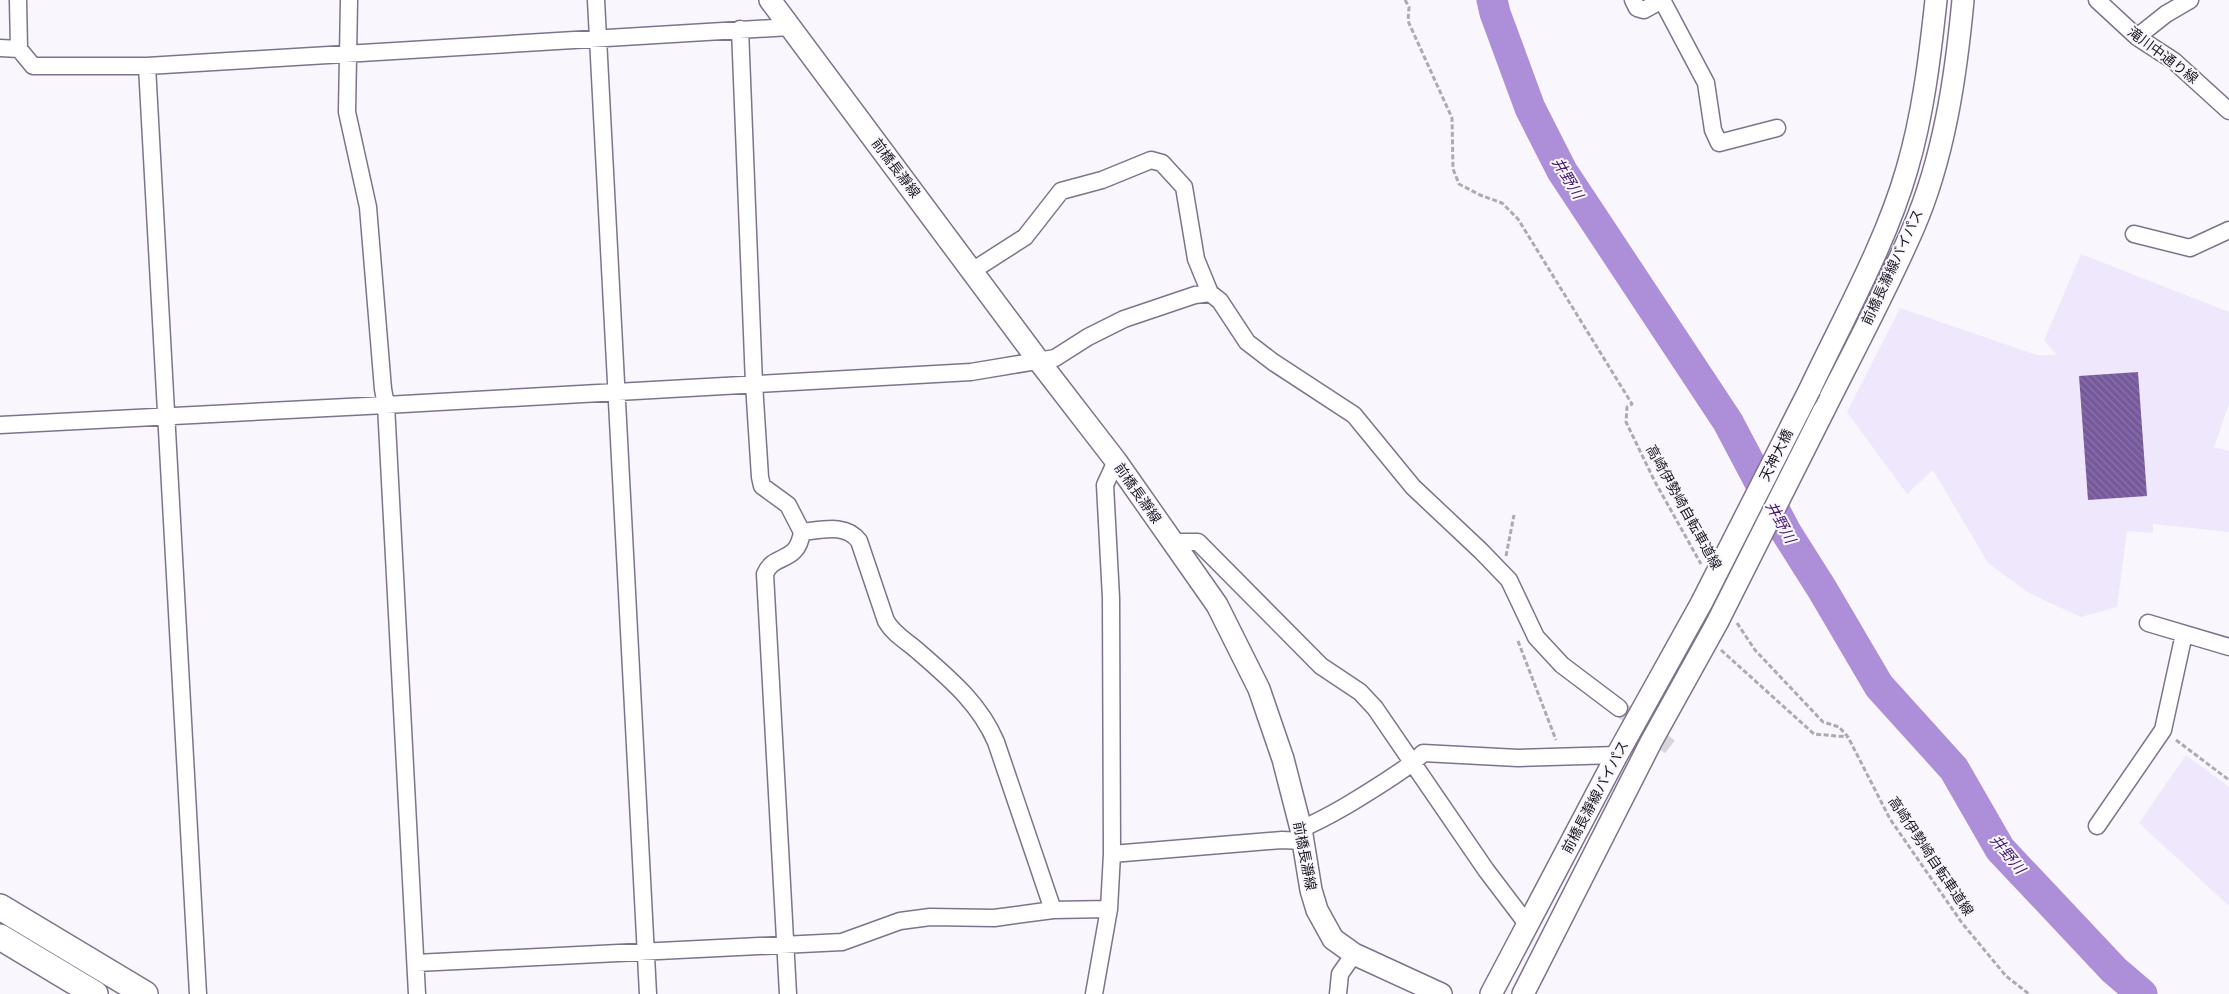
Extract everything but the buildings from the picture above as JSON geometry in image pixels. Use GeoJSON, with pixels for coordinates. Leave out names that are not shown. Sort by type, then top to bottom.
{"type":"FeatureCollection","features":[{"type":"Feature","properties":{"kind":"highway"},"geometry":{"type":"LineString","coordinates":[[0,907],[145,994]]}},
{"type":"Feature","properties":{"kind":"highway"},"geometry":{"type":"LineString","coordinates":[[0,937],[96,994]]}},
{"type":"Feature","properties":{"kind":"main road","name":"前橋長瀞線"},"geometry":{"type":"LineString","coordinates":[[770,0],[1038,360],[1116,461],[1217,605],[1259,689],[1283,758],[1302,835],[1311,890],[1317,910],[1333,939],[1354,954],[1441,994]]}},
{"type":"Feature","properties":{"kind":"main road","name":"前橋長瀞線バイパス"},"geometry":{"type":"LineString","coordinates":[[1810,389],[1890,219],[1908,168],[1930,51],[1936,0]]}},
{"type":"Feature","properties":{"kind":"main road","name":"前橋長瀞線バイパス"},"geometry":{"type":"LineString","coordinates":[[1824,410],[1913,228],[1930,178],[1949,108],[1958,55],[1963,0]]}},
{"type":"Feature","properties":{"kind":"main road","name":"天神大橋"},"geometry":{"type":"LineString","coordinates":[[1702,602],[1810,389]]}},
{"type":"Feature","properties":{"kind":"main road","name":"天神大橋"},"geometry":{"type":"LineString","coordinates":[[1726,622],[1824,410]]}},
{"type":"Feature","properties":{"kind":"main road","name":"前橋長瀞線バイパス"},"geometry":{"type":"LineString","coordinates":[[1491,994],[1526,924],[1702,602]]}},
{"type":"Feature","properties":{"kind":"main road","name":"前橋長瀞線バイパス"},"geometry":{"type":"LineString","coordinates":[[1523,994],[1648,748],[1726,622]]}},
{"type":"Feature","properties":{"kind":"street"},"geometry":{"type":"LineString","coordinates":[[18,0],[19,49],[32,66],[147,66],[790,27]]}},
{"type":"Feature","properties":{"kind":"street"},"geometry":{"type":"LineString","coordinates":[[349,0],[347,112],[368,207],[383,389],[386,405],[417,994]]}},
{"type":"Feature","properties":{"kind":"street"},"geometry":{"type":"LineString","coordinates":[[596,0],[648,994]]}},
{"type":"Feature","properties":{"kind":"street"},"geometry":{"type":"LineString","coordinates":[[1633,0],[1638,8],[1644,10],[1662,0],[1706,83],[1713,130],[1719,143],[1777,128]]}},
{"type":"Feature","properties":{"kind":"street","name":"滝川中通り線"},"geometry":{"type":"LineString","coordinates":[[2097,0],[2137,37],[2174,61],[2229,111]]}},
{"type":"Feature","properties":{"kind":"street"},"geometry":{"type":"LineString","coordinates":[[2137,37],[2166,14],[2190,0]]}},
{"type":"Feature","properties":{"kind":"street"},"geometry":{"type":"LineString","coordinates":[[740,29],[754,384],[762,486],[788,505],[802,532],[797,548],[792,555],[773,563],[765,574],[788,994]]}},
{"type":"Feature","properties":{"kind":"street"},"geometry":{"type":"LineString","coordinates":[[0,48],[19,49]]}},
{"type":"Feature","properties":{"kind":"street"},"geometry":{"type":"LineString","coordinates":[[147,66],[198,994]]}},
{"type":"Feature","properties":{"kind":"street"},"geometry":{"type":"LineString","coordinates":[[972,271],[1025,237],[1061,192],[1102,180],[1151,160],[1162,162],[1184,187],[1196,259],[1210,293],[1220,301],[1247,342],[1273,362],[1354,415],[1412,487],[1481,551],[1509,580],[1536,637],[1562,666],[1619,708]]}},
{"type":"Feature","properties":{"kind":"street"},"geometry":{"type":"LineString","coordinates":[[2134,234],[2190,248],[2229,230]]}},
{"type":"Feature","properties":{"kind":"street"},"geometry":{"type":"LineString","coordinates":[[0,425],[970,372],[1055,358],[1088,337],[1124,319],[1195,294],[1210,293]]}},
{"type":"Feature","properties":{"kind":"street"},"geometry":{"type":"LineString","coordinates":[[1094,994],[1109,908],[1112,854],[1111,598],[1105,486],[1116,461]]}},
{"type":"Feature","properties":{"kind":"street"},"geometry":{"type":"LineString","coordinates":[[802,532],[836,528],[853,533],[859,541],[886,621],[892,631],[918,650],[968,697],[984,718],[996,742],[1053,910]]}},
{"type":"Feature","properties":{"kind":"street"},"geometry":{"type":"LineString","coordinates":[[1172,542],[1198,542],[1321,666],[1360,692],[1394,735],[1486,870],[1526,924]]}},
{"type":"Feature","properties":{"kind":"street"},"geometry":{"type":"LineString","coordinates":[[2148,623],[2229,647]]}},
{"type":"Feature","properties":{"kind":"street"},"geometry":{"type":"LineString","coordinates":[[2097,826],[2163,730],[2184,634]]}},
{"type":"Feature","properties":{"kind":"street"},"geometry":{"type":"LineString","coordinates":[[1112,854],[1282,840],[1302,835],[1412,764],[1422,752],[1518,758],[1617,755]]}},
{"type":"Feature","properties":{"kind":"street"},"geometry":{"type":"LineString","coordinates":[[416,964],[842,942],[900,921],[930,917],[994,918],[1053,910],[1109,908]]}},
{"type":"Feature","properties":{"kind":"street"},"geometry":{"type":"LineString","coordinates":[[1332,992],[1340,974],[1354,954]]}},
{"type":"Feature","properties":{"kind":"path","name":"高崎伊勢崎自転車道線"},"geometry":{"type":"LineString","coordinates":[[1405,0],[1409,7],[1408,21],[1452,118],[1453,169],[1459,184],[1480,195],[1502,203],[1518,219],[1632,404],[1627,407],[1626,422],[1654,480],[1704,569]]}},
{"type":"Feature","properties":{"kind":"path","name":"高崎伊勢崎自転車道線"},"geometry":{"type":"LineString","coordinates":[[1726,622],[1823,722],[1839,727],[1848,737],[1890,819],[1962,923],[2006,976],[2029,994]]}},
{"type":"Feature","properties":{"kind":"path"},"geometry":{"type":"LineString","coordinates":[[1717,647],[1814,734],[1848,737]]}},
{"type":"Feature","properties":{"kind":"path"},"geometry":{"type":"LineString","coordinates":[[2163,730],[2229,780]]}},
{"type":"Feature","properties":{"kind":"shaded area"},"geometry":{"type":"Polygon","coordinates":[[[2081,254],[2229,312],[2229,404],[2214,447],[2229,451],[2229,532],[2153,524],[2153,533],[2127,531],[2117,607],[2081,617],[2029,593],[1988,563],[1933,470],[1907,494],[1847,412],[1900,308],[2037,355],[2057,355],[2044,340],[2081,254]]]}},
{"type":"Feature","properties":{"kind":"shaded area"},"geometry":{"type":"Polygon","coordinates":[[[2186,755],[2229,787],[2229,906],[2139,823],[2186,755]]]}},
{"type":"Feature","properties":{"kind":"waterway","name":"井野川"},"geometry":{"type":"LineString","coordinates":[[1492,0],[1530,108],[1562,171],[1728,422],[1786,532],[1879,686],[1954,769],[2000,849],[2114,970],[2142,994]]}},
{"type":"Feature","properties":{"kind":"tunnel"},"geometry":{"type":"LineString","coordinates":[[1619,708],[1670,747]]}}]}
